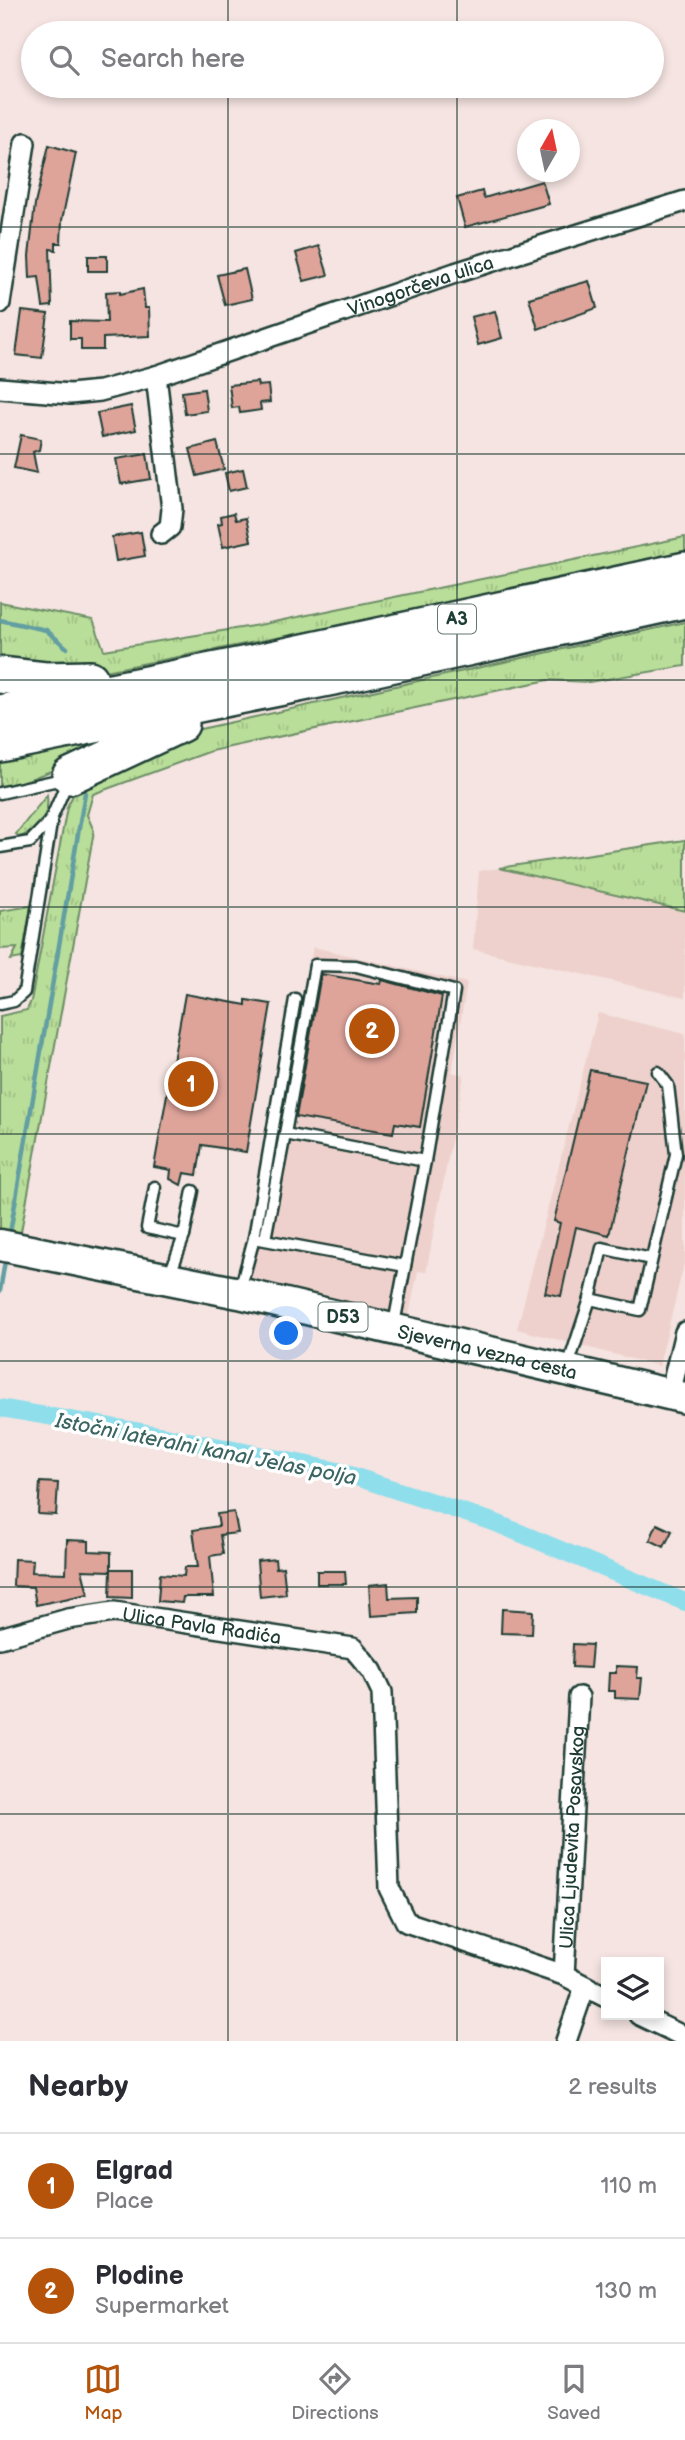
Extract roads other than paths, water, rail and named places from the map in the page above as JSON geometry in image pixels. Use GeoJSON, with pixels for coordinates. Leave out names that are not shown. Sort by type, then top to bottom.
{"type":"FeatureCollection","features":[{"type":"Feature","properties":{"kind":"highway","name":"A3"},"geometry":{"type":"LineString","coordinates":[[0,713],[253,663],[685,570]]}},
{"type":"Feature","properties":{"kind":"highway","name":"A3"},"geometry":{"type":"LineString","coordinates":[[0,744],[353,673],[685,600]]}},
{"type":"Feature","properties":{"kind":"highway"},"geometry":{"type":"LineString","coordinates":[[0,675],[86,679],[194,661],[235,660],[253,663]]}},
{"type":"Feature","properties":{"kind":"highway"},"geometry":{"type":"LineString","coordinates":[[70,776],[178,724],[312,694],[353,673]]}},
{"type":"Feature","properties":{"kind":"main road","name":"Sjeverna vezna cesta"},"geometry":{"type":"LineString","coordinates":[[0,1245],[239,1293],[677,1396]]}},
{"type":"Feature","properties":{"kind":"street"},"geometry":{"type":"LineString","coordinates":[[0,303],[25,143]]}},
{"type":"Feature","properties":{"kind":"street","name":"Vinogorčeva ulica"},"geometry":{"type":"LineString","coordinates":[[0,388],[70,394],[100,391],[156,376],[455,273],[685,201]]}},
{"type":"Feature","properties":{"kind":"street"},"geometry":{"type":"LineString","coordinates":[[156,376],[172,509],[170,527],[161,534]]}},
{"type":"Feature","properties":{"kind":"street"},"geometry":{"type":"LineString","coordinates":[[677,1396],[685,1332]]}},
{"type":"Feature","properties":{"kind":"street","name":"Ulica Pavla Radića"},"geometry":{"type":"LineString","coordinates":[[0,1638],[68,1619],[114,1612],[353,1648],[372,1671],[382,1692]]}},
{"type":"Feature","properties":{"kind":"street","name":"Ulica Ljudevita Posavskog"},"geometry":{"type":"LineString","coordinates":[[382,1692],[389,1888],[406,1922],[564,1975],[601,1994]]}},
{"type":"Feature","properties":{"kind":"street","name":"Ulica Ljudevita Posavskog"},"geometry":{"type":"LineString","coordinates":[[564,1975],[579,1697]]}},
{"type":"Feature","properties":{"kind":"street"},"geometry":{"type":"LineString","coordinates":[[566,2041],[585,1986]]}},
{"type":"Feature","properties":{"kind":"street"},"geometry":{"type":"LineString","coordinates":[[649,2020],[685,2037]]}},
{"type":"Feature","properties":{"kind":"lane"},"geometry":{"type":"LineString","coordinates":[[0,793],[50,784],[70,776]]}},
{"type":"Feature","properties":{"kind":"lane"},"geometry":{"type":"LineString","coordinates":[[0,1004],[14,1001],[24,992],[52,817],[70,776]]}},
{"type":"Feature","properties":{"kind":"lane"},"geometry":{"type":"LineString","coordinates":[[0,847],[30,842],[52,817]]}},
{"type":"Feature","properties":{"kind":"lane"},"geometry":{"type":"LineString","coordinates":[[239,1293],[259,1239],[285,1135],[315,965],[356,966],[454,991],[393,1329]]}},
{"type":"Feature","properties":{"kind":"lane"},"geometry":{"type":"LineString","coordinates":[[259,1239],[295,999]]}},
{"type":"Feature","properties":{"kind":"lane"},"geometry":{"type":"LineString","coordinates":[[590,1299],[640,1310],[677,1154],[667,1085],[657,1072]]}},
{"type":"Feature","properties":{"kind":"lane"},"geometry":{"type":"LineString","coordinates":[[285,1135],[425,1161]]}},
{"type":"Feature","properties":{"kind":"lane"},"geometry":{"type":"LineString","coordinates":[[155,1187],[146,1228],[184,1236]]}},
{"type":"Feature","properties":{"kind":"lane"},"geometry":{"type":"LineString","coordinates":[[169,1278],[184,1236],[194,1191]]}},
{"type":"Feature","properties":{"kind":"lane"},"geometry":{"type":"LineString","coordinates":[[259,1239],[405,1266]]}},
{"type":"Feature","properties":{"kind":"lane"},"geometry":{"type":"LineString","coordinates":[[567,1370],[590,1299],[602,1248],[651,1259]]}},
{"type":"Feature","properties":{"kind":"waterway"},"geometry":{"type":"LineString","coordinates":[[0,620],[46,630],[67,648]]}},
{"type":"Feature","properties":{"kind":"waterway"},"geometry":{"type":"LineString","coordinates":[[10,1233],[85,793]]}},
{"type":"Feature","properties":{"kind":"waterway"},"geometry":{"type":"LineString","coordinates":[[0,1291],[5,1261]]}},
{"type":"Feature","properties":{"kind":"waterway","name":"Istočni lateralni kanal Jelas polja"},"geometry":{"type":"LineString","coordinates":[[0,1408],[165,1436],[338,1471],[496,1523],[685,1602]]}},
{"type":"Feature","properties":{"kind":"place","name":"Plodine"},"geometry":{"type":"Point","coordinates":[372,1031]}},
{"type":"Feature","properties":{"kind":"place","name":"Elgrad"},"geometry":{"type":"Point","coordinates":[191,1084]}}]}
